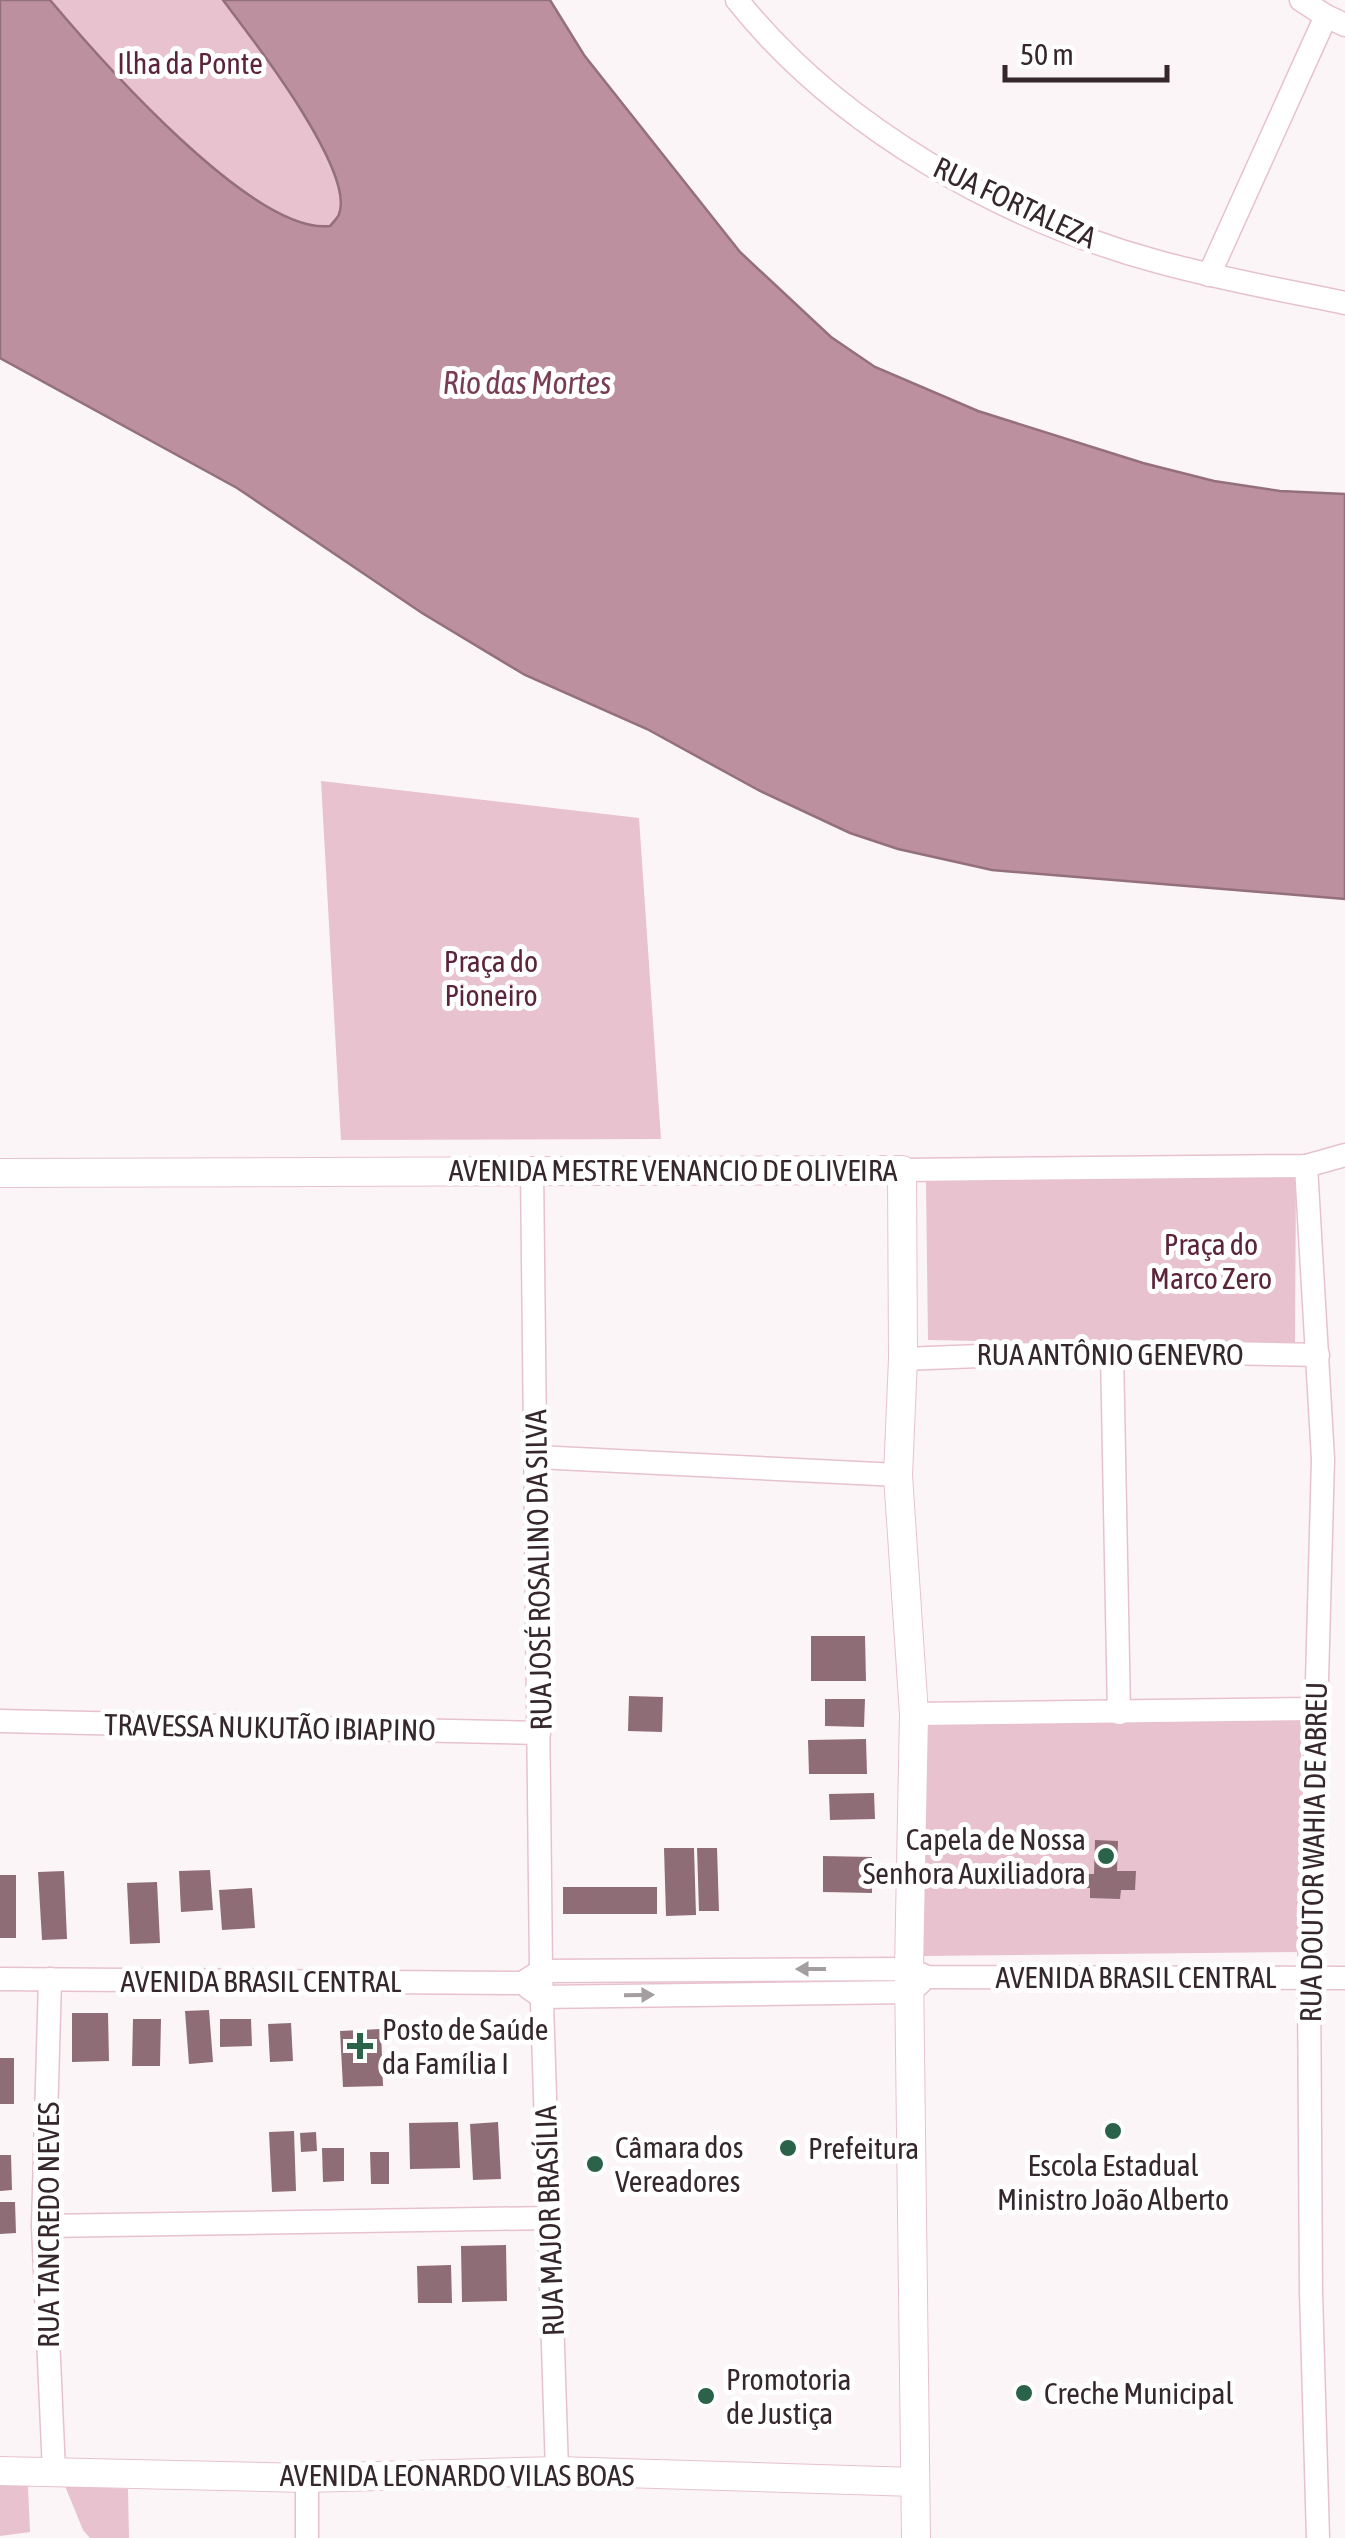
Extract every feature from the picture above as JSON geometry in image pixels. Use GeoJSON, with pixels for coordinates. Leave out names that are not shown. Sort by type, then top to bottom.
{"type":"FeatureCollection","features":[{"type":"Feature","properties":{"kind":"street","name":"RUA FORTALEZA"},"geometry":{"type":"LineString","coordinates":[[737,0],[763,32],[834,98],[896,142],[976,190],[1105,245],[1209,275],[1345,303]]}},
{"type":"Feature","properties":{"kind":"street"},"geometry":{"type":"LineString","coordinates":[[1209,275],[1336,20],[1301,0]]}},
{"type":"Feature","properties":{"kind":"street","name":"AVENIDA MESTRE VENANCIO DE OLIVEIRA"},"geometry":{"type":"LineString","coordinates":[[0,1173],[1306,1166],[1345,1154]]}},
{"type":"Feature","properties":{"kind":"street","name":"RUA DOUTOR WAHIA DE ABREU"},"geometry":{"type":"LineString","coordinates":[[1306,1166],[1318,1354],[1334,1458],[1314,1709],[1310,1976],[1318,2538]]}},
{"type":"Feature","properties":{"kind":"street","name":"RUA JOSÉ ROSALINO DA SILVA"},"geometry":{"type":"LineString","coordinates":[[532,1169],[540,1732],[535,1984]]}},
{"type":"Feature","properties":{"kind":"street"},"geometry":{"type":"LineString","coordinates":[[902,1170],[903,1359],[898,1474],[914,1714],[916,2538]]}},
{"type":"Feature","properties":{"kind":"street"},"geometry":{"type":"LineString","coordinates":[[1112,1351],[1119,1713]]}},
{"type":"Feature","properties":{"kind":"street","name":"RUA ANTÔNIO GENEVRO"},"geometry":{"type":"LineString","coordinates":[[903,1359],[1112,1351],[1318,1354]]}},
{"type":"Feature","properties":{"kind":"street"},"geometry":{"type":"LineString","coordinates":[[537,1457],[898,1474]]}},
{"type":"Feature","properties":{"kind":"street"},"geometry":{"type":"LineString","coordinates":[[914,1714],[1314,1709]]}},
{"type":"Feature","properties":{"kind":"street","name":"TRAVESSA NUKUTÃO IBIAPINO"},"geometry":{"type":"LineString","coordinates":[[0,1720],[540,1732]]}},
{"type":"Feature","properties":{"kind":"street","name":"AVENIDA BRASIL CENTRAL"},"geometry":{"type":"LineString","coordinates":[[0,1979],[535,1984],[1345,1978]]}},
{"type":"Feature","properties":{"kind":"street","name":"RUA TANCREDO NEVES"},"geometry":{"type":"LineString","coordinates":[[50,1979],[43,2226],[54,2470]]}},
{"type":"Feature","properties":{"kind":"street","name":"RUA MAJOR BRASÍLIA"},"geometry":{"type":"LineString","coordinates":[[535,1984],[549,2218],[557,2471]]}},
{"type":"Feature","properties":{"kind":"street"},"geometry":{"type":"LineString","coordinates":[[43,2226],[549,2218]]}},
{"type":"Feature","properties":{"kind":"street","name":"AVENIDA LEONARDO VILAS BOAS"},"geometry":{"type":"LineString","coordinates":[[0,2471],[307,2478],[557,2471],[915,2482]]}},
{"type":"Feature","properties":{"kind":"street"},"geometry":{"type":"LineString","coordinates":[[307,2478],[307,2538]]}},
{"type":"Feature","properties":{"kind":"green space","name":"Ilha da Ponte"},"geometry":{"type":"Polygon","coordinates":[[[50,0],[223,0],[298,104],[332,167],[340,194],[339,214],[330,226],[298,221],[261,202],[220,173],[139,99],[50,0]]]}},
{"type":"Feature","properties":{"kind":"green space","name":"Praça do Pioneiro"},"geometry":{"type":"Polygon","coordinates":[[[321,781],[639,818],[661,1139],[341,1140],[321,781]]]}},
{"type":"Feature","properties":{"kind":"green space","name":"Praça do Marco Zero"},"geometry":{"type":"Polygon","coordinates":[[[1296,1173],[1295,1347],[928,1340],[926,1182],[1296,1173]]]}},
{"type":"Feature","properties":{"kind":"green space"},"geometry":{"type":"Polygon","coordinates":[[[1301,1718],[1303,1952],[924,1956],[923,1720],[1301,1718]]]}},
{"type":"Feature","properties":{"kind":"green space"},"geometry":{"type":"Polygon","coordinates":[[[0,2486],[28,2486],[30,2532],[0,2536],[0,2486]]]}},
{"type":"Feature","properties":{"kind":"green space"},"geometry":{"type":"Polygon","coordinates":[[[65,2486],[128,2489],[129,2538],[90,2538],[65,2486]]]}},
{"type":"Feature","properties":{"kind":"water","name":"Rio das Mortes"},"geometry":{"type":"Polygon","coordinates":[[[0,0],[50,0],[139,99],[220,173],[261,202],[298,221],[330,226],[339,214],[340,194],[332,167],[298,104],[223,0],[550,0],[584,55],[740,252],[831,337],[875,367],[978,411],[1143,463],[1214,481],[1280,491],[1345,494],[1345,899],[992,870],[898,849],[850,833],[760,791],[647,729],[525,675],[422,613],[237,488],[0,358],[0,0]]]}},
{"type":"Feature","properties":{"kind":"building"},"geometry":{"type":"Polygon","coordinates":[[[811,1636],[865,1636],[866,1681],[811,1681],[811,1636]]]}},
{"type":"Feature","properties":{"kind":"building"},"geometry":{"type":"Polygon","coordinates":[[[629,1696],[663,1697],[662,1732],[628,1731],[629,1696]]]}},
{"type":"Feature","properties":{"kind":"building"},"geometry":{"type":"Polygon","coordinates":[[[825,1699],[865,1699],[864,1727],[825,1726],[825,1699]]]}},
{"type":"Feature","properties":{"kind":"building"},"geometry":{"type":"Polygon","coordinates":[[[866,1739],[867,1774],[809,1774],[808,1740],[866,1739]]]}},
{"type":"Feature","properties":{"kind":"building"},"geometry":{"type":"Polygon","coordinates":[[[874,1793],[875,1819],[830,1820],[829,1794],[874,1793]]]}},
{"type":"Feature","properties":{"kind":"building","name":"Capela de Nossa Senhora Auxiliadora"},"geometry":{"type":"Polygon","coordinates":[[[1095,1840],[1118,1841],[1117,1871],[1136,1871],[1135,1890],[1121,1890],[1120,1899],[1090,1898],[1090,1888],[1083,1888],[1083,1874],[1094,1874],[1095,1840]]]}},
{"type":"Feature","properties":{"kind":"building"},"geometry":{"type":"Polygon","coordinates":[[[664,1848],[694,1848],[696,1915],[666,1916],[664,1848]]]}},
{"type":"Feature","properties":{"kind":"building"},"geometry":{"type":"Polygon","coordinates":[[[697,1848],[717,1848],[719,1911],[699,1911],[697,1848]]]}},
{"type":"Feature","properties":{"kind":"building"},"geometry":{"type":"Polygon","coordinates":[[[823,1856],[872,1857],[872,1893],[823,1892],[823,1856]]]}},
{"type":"Feature","properties":{"kind":"building"},"geometry":{"type":"Polygon","coordinates":[[[210,1870],[213,1910],[181,1912],[179,1871],[210,1870]]]}},
{"type":"Feature","properties":{"kind":"building"},"geometry":{"type":"Polygon","coordinates":[[[64,1871],[67,1939],[42,1940],[38,1872],[64,1871]]]}},
{"type":"Feature","properties":{"kind":"building"},"geometry":{"type":"Polygon","coordinates":[[[0,1875],[16,1875],[16,1938],[0,1938],[0,1875]]]}},
{"type":"Feature","properties":{"kind":"building"},"geometry":{"type":"Polygon","coordinates":[[[157,1882],[160,1943],[130,1944],[127,1883],[157,1882]]]}},
{"type":"Feature","properties":{"kind":"building"},"geometry":{"type":"Polygon","coordinates":[[[563,1887],[657,1887],[657,1914],[563,1914],[563,1887]]]}},
{"type":"Feature","properties":{"kind":"building"},"geometry":{"type":"Polygon","coordinates":[[[252,1888],[255,1928],[222,1930],[219,1890],[252,1888]]]}},
{"type":"Feature","properties":{"kind":"building"},"geometry":{"type":"Polygon","coordinates":[[[209,2010],[213,2062],[189,2064],[185,2011],[209,2010]]]}},
{"type":"Feature","properties":{"kind":"building"},"geometry":{"type":"Polygon","coordinates":[[[72,2013],[108,2013],[109,2061],[72,2062],[72,2013]]]}},
{"type":"Feature","properties":{"kind":"building"},"geometry":{"type":"Polygon","coordinates":[[[133,2019],[161,2019],[160,2066],[132,2066],[133,2019]]]}},
{"type":"Feature","properties":{"kind":"building"},"geometry":{"type":"Polygon","coordinates":[[[220,2019],[251,2019],[252,2046],[220,2047],[220,2019]]]}},
{"type":"Feature","properties":{"kind":"building"},"geometry":{"type":"Polygon","coordinates":[[[291,2023],[293,2061],[270,2062],[268,2024],[291,2023]]]}},
{"type":"Feature","properties":{"kind":"building"},"geometry":{"type":"Polygon","coordinates":[[[381,2029],[383,2086],[343,2087],[340,2031],[381,2029]]]}},
{"type":"Feature","properties":{"kind":"building"},"geometry":{"type":"Polygon","coordinates":[[[0,2058],[14,2058],[14,2104],[0,2104],[0,2058]]]}},
{"type":"Feature","properties":{"kind":"building"},"geometry":{"type":"Polygon","coordinates":[[[458,2122],[460,2168],[410,2169],[409,2123],[458,2122]]]}},
{"type":"Feature","properties":{"kind":"building"},"geometry":{"type":"Polygon","coordinates":[[[498,2122],[501,2179],[473,2180],[470,2124],[498,2122]]]}},
{"type":"Feature","properties":{"kind":"building"},"geometry":{"type":"Polygon","coordinates":[[[294,2131],[296,2191],[272,2192],[269,2132],[294,2131]]]}},
{"type":"Feature","properties":{"kind":"building"},"geometry":{"type":"Polygon","coordinates":[[[316,2132],[317,2151],[301,2152],[300,2133],[316,2132]]]}},
{"type":"Feature","properties":{"kind":"building"},"geometry":{"type":"Polygon","coordinates":[[[322,2148],[344,2148],[344,2181],[323,2182],[322,2148]]]}},
{"type":"Feature","properties":{"kind":"building"},"geometry":{"type":"Polygon","coordinates":[[[370,2152],[389,2152],[389,2184],[371,2184],[370,2152]]]}},
{"type":"Feature","properties":{"kind":"building"},"geometry":{"type":"Polygon","coordinates":[[[0,2155],[11,2155],[12,2190],[0,2191],[0,2155]]]}},
{"type":"Feature","properties":{"kind":"building"},"geometry":{"type":"Polygon","coordinates":[[[0,2202],[15,2202],[16,2233],[0,2234],[0,2202]]]}},
{"type":"Feature","properties":{"kind":"building"},"geometry":{"type":"Polygon","coordinates":[[[506,2245],[507,2301],[462,2302],[461,2246],[506,2245]]]}},
{"type":"Feature","properties":{"kind":"building"},"geometry":{"type":"Polygon","coordinates":[[[451,2265],[452,2303],[418,2303],[417,2266],[451,2265]]]}},
{"type":"Feature","properties":{"kind":"place","name":"Capela de Nossa Senhora Auxiliadora"},"geometry":{"type":"Point","coordinates":[1106,1856]}},
{"type":"Feature","properties":{"kind":"place","name":"Posto de Saúde da Família I"},"geometry":{"type":"Point","coordinates":[360,2046]}},
{"type":"Feature","properties":{"kind":"place","name":"Escola Estadual Ministro João Alberto"},"geometry":{"type":"Point","coordinates":[1113,2131]}},
{"type":"Feature","properties":{"kind":"place","name":"Prefeitura"},"geometry":{"type":"Point","coordinates":[788,2148]}},
{"type":"Feature","properties":{"kind":"place","name":"Câmara dos Vereadores"},"geometry":{"type":"Point","coordinates":[595,2164]}},
{"type":"Feature","properties":{"kind":"place","name":"Creche Municipal"},"geometry":{"type":"Point","coordinates":[1024,2393]}},
{"type":"Feature","properties":{"kind":"place","name":"Promotoria de Justiça"},"geometry":{"type":"Point","coordinates":[706,2396]}}]}
